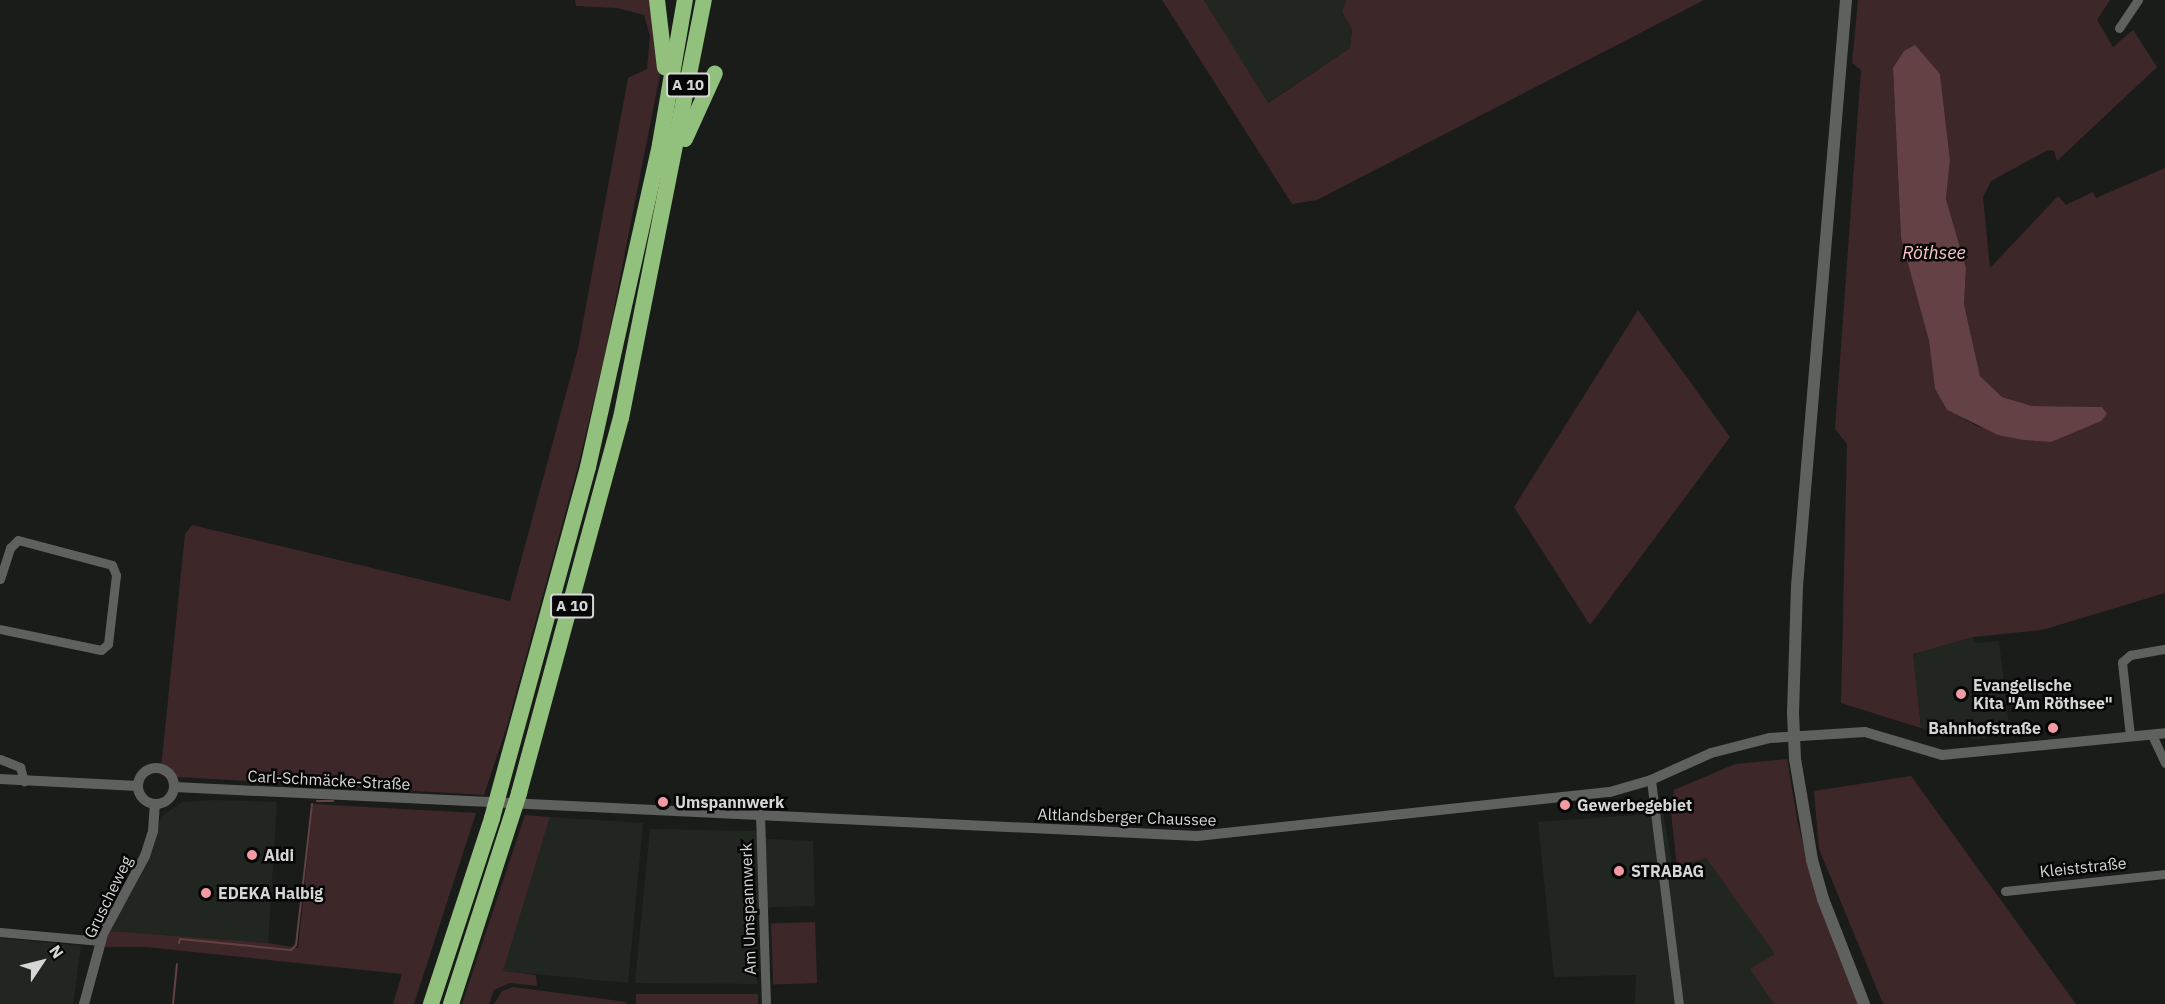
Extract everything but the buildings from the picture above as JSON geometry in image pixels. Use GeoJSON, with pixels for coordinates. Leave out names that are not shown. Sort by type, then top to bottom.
{"type":"FeatureCollection","features":[{"type":"Feature","properties":{"kind":"highway"},"geometry":{"type":"LineString","coordinates":[[657,0],[665,45],[665,117]]}},
{"type":"Feature","properties":{"kind":"highway","name":"A 10"},"geometry":{"type":"LineString","coordinates":[[431,1004],[492,818],[588,467],[665,117],[685,0]]}},
{"type":"Feature","properties":{"kind":"highway","name":"A 10"},"geometry":{"type":"LineString","coordinates":[[451,1004],[519,794],[621,418],[673,170],[704,0]]}},
{"type":"Feature","properties":{"kind":"highway"},"geometry":{"type":"LineString","coordinates":[[673,170],[715,73]]}},
{"type":"Feature","properties":{"kind":"main road"},"geometry":{"type":"LineString","coordinates":[[1846,0],[1796,607],[1795,736],[1812,860],[1823,899],[1864,1004]]}},
{"type":"Feature","properties":{"kind":"street"},"geometry":{"type":"LineString","coordinates":[[2120,28],[2138,0]]}},
{"type":"Feature","properties":{"kind":"street"},"geometry":{"type":"LineString","coordinates":[[0,579],[10,548],[18,540],[112,565],[116,575],[108,644],[101,650],[0,629]]}},
{"type":"Feature","properties":{"kind":"street"},"geometry":{"type":"LineString","coordinates":[[2130,736],[2122,662],[2130,656],[2165,649]]}},
{"type":"Feature","properties":{"kind":"street","name":"Altlandsberger Chaussee"},"geometry":{"type":"LineString","coordinates":[[482,802],[1220,836],[1588,796],[1652,780],[1711,753],[1795,736],[1865,732],[1942,755],[2165,733]]}},
{"type":"Feature","properties":{"kind":"street"},"geometry":{"type":"LineString","coordinates":[[2152,735],[2165,763]]}},
{"type":"Feature","properties":{"kind":"street"},"geometry":{"type":"LineString","coordinates":[[0,759],[17,765],[24,781]]}},
{"type":"Feature","properties":{"kind":"street"},"geometry":{"type":"LineString","coordinates":[[156,768],[169,774],[174,787],[167,800],[155,804],[141,797],[138,786],[145,772],[156,768]]}},
{"type":"Feature","properties":{"kind":"street"},"geometry":{"type":"LineString","coordinates":[[0,779],[138,786]]}},
{"type":"Feature","properties":{"kind":"street"},"geometry":{"type":"LineString","coordinates":[[1652,780],[1679,1004]]}},
{"type":"Feature","properties":{"kind":"street","name":"Carl-Schmäcke-Straße"},"geometry":{"type":"LineString","coordinates":[[174,787],[482,802]]}},
{"type":"Feature","properties":{"kind":"street","name":"Gruscheweg"},"geometry":{"type":"LineString","coordinates":[[84,1004],[101,941],[145,856],[153,831],[155,804]]}},
{"type":"Feature","properties":{"kind":"street","name":"Am Umspannwerk"},"geometry":{"type":"LineString","coordinates":[[760,814],[766,1004]]}},
{"type":"Feature","properties":{"kind":"street","name":"Kleiststraße"},"geometry":{"type":"LineString","coordinates":[[2005,891],[2165,874]]}},
{"type":"Feature","properties":{"kind":"street"},"geometry":{"type":"LineString","coordinates":[[0,932],[101,941]]}},
{"type":"Feature","properties":{"kind":"shaded area"},"geometry":{"type":"Polygon","coordinates":[[[575,0],[653,0],[662,64],[605,354],[578,466],[507,726],[484,795],[178,777],[161,768],[185,534],[192,525],[510,601],[578,349],[628,78],[647,69],[650,36],[644,15],[617,8],[576,6],[575,0]]]}},
{"type":"Feature","properties":{"kind":"shaded area"},"geometry":{"type":"Polygon","coordinates":[[[1162,0],[1204,0],[1268,103],[1350,48],[1352,30],[1342,12],[1346,0],[1704,0],[1317,200],[1292,204],[1162,0]]]}},
{"type":"Feature","properties":{"kind":"shaded area"},"geometry":{"type":"Polygon","coordinates":[[[1204,0],[1346,0],[1342,12],[1352,30],[1350,48],[1267,103],[1204,0]]]}},
{"type":"Feature","properties":{"kind":"shaded area"},"geometry":{"type":"Polygon","coordinates":[[[1858,0],[2110,0],[2097,20],[2113,47],[2133,30],[2157,67],[2057,161],[2054,151],[2048,150],[1991,181],[1983,197],[1990,268],[2058,196],[2066,205],[2093,192],[2096,198],[2165,168],[2165,593],[2042,630],[1973,637],[1913,654],[1921,728],[1841,703],[1847,444],[1835,429],[1861,70],[1852,63],[1858,0]],[[1893,68],[1901,238],[1929,341],[1935,389],[1947,410],[1977,426],[2023,440],[2051,442],[2102,407],[2032,406],[2002,397],[1980,376],[1964,304],[1966,268],[1946,199],[1950,160],[1940,74],[1893,68]]]}},
{"type":"Feature","properties":{"kind":"shaded area"},"geometry":{"type":"Polygon","coordinates":[[[1638,310],[1730,437],[1590,625],[1514,507],[1638,310]]]}},
{"type":"Feature","properties":{"kind":"shaded area","name":"Evangelische Kita \"Am Röthsee\""},"geometry":{"type":"Polygon","coordinates":[[[1973,637],[1974,643],[1999,641],[2010,735],[1973,739],[1957,731],[1936,733],[1921,728],[1913,654],[1973,637]]]}},
{"type":"Feature","properties":{"kind":"shaded area"},"geometry":{"type":"Polygon","coordinates":[[[1787,759],[1798,824],[1816,895],[1859,1004],[1774,1004],[1750,969],[1775,954],[1706,858],[1677,867],[1671,812],[1674,790],[1735,764],[1787,759]]]}},
{"type":"Feature","properties":{"kind":"shaded area"},"geometry":{"type":"Polygon","coordinates":[[[1911,776],[2076,1004],[1883,1004],[1819,849],[1814,791],[1911,776]]]}},
{"type":"Feature","properties":{"kind":"shaded area"},"geometry":{"type":"Polygon","coordinates":[[[214,800],[277,802],[268,943],[109,931],[149,858],[161,817],[182,802],[214,800]]]}},
{"type":"Feature","properties":{"kind":"shaded area"},"geometry":{"type":"Polygon","coordinates":[[[313,804],[476,813],[414,1004],[393,1004],[402,974],[146,947],[96,947],[109,931],[268,943],[298,948],[313,804]]]}},
{"type":"Feature","properties":{"kind":"shaded area"},"geometry":{"type":"Polygon","coordinates":[[[1663,813],[1673,869],[1706,858],[1776,954],[1750,969],[1774,1004],[1635,1004],[1636,975],[1554,977],[1538,822],[1663,813]]]}},
{"type":"Feature","properties":{"kind":"shaded area"},"geometry":{"type":"Polygon","coordinates":[[[525,815],[550,817],[503,971],[536,975],[537,986],[510,983],[494,990],[489,1004],[462,1004],[525,815]]]}},
{"type":"Feature","properties":{"kind":"shaded area"},"geometry":{"type":"Polygon","coordinates":[[[550,817],[643,823],[628,983],[502,971],[550,817]]]}},
{"type":"Feature","properties":{"kind":"shaded area"},"geometry":{"type":"Polygon","coordinates":[[[650,829],[754,831],[769,839],[813,841],[815,906],[771,907],[756,914],[757,984],[635,983],[650,829]]]}},
{"type":"Feature","properties":{"kind":"shaded area"},"geometry":{"type":"Polygon","coordinates":[[[815,922],[817,983],[773,984],[771,924],[815,922]]]}},
{"type":"Feature","properties":{"kind":"shaded area"},"geometry":{"type":"Polygon","coordinates":[[[0,938],[81,946],[73,1004],[0,1004],[0,938]]]}},
{"type":"Feature","properties":{"kind":"shaded area"},"geometry":{"type":"Polygon","coordinates":[[[513,987],[627,1002],[626,1004],[494,1004],[502,991],[513,987]]]}},
{"type":"Feature","properties":{"kind":"shaded area"},"geometry":{"type":"Polygon","coordinates":[[[636,994],[758,994],[758,1004],[636,1004],[636,994]]]}},
{"type":"Feature","properties":{"kind":"water","name":"Röthsee"},"geometry":{"type":"Polygon","coordinates":[[[1915,45],[1940,74],[1950,160],[1946,199],[1966,268],[1964,304],[1980,376],[2002,397],[2032,406],[2102,407],[2107,414],[2101,421],[2051,442],[1998,435],[1947,410],[1935,389],[1929,341],[1901,238],[1893,68],[1904,51],[1915,45]]]}},
{"type":"Feature","properties":{"kind":"waterway"},"geometry":{"type":"LineString","coordinates":[[317,801],[333,801]]}},
{"type":"Feature","properties":{"kind":"waterway"},"geometry":{"type":"LineString","coordinates":[[179,943],[180,939],[291,950],[296,945],[312,804]]}},
{"type":"Feature","properties":{"kind":"waterway"},"geometry":{"type":"LineString","coordinates":[[173,1004],[177,964]]}},
{"type":"Feature","properties":{"kind":"place","name":"Evangelische Kita \"Am Röthsee\""},"geometry":{"type":"Point","coordinates":[1961,694]}},
{"type":"Feature","properties":{"kind":"place","name":"Bahnhofstraße"},"geometry":{"type":"Point","coordinates":[2053,728]}},
{"type":"Feature","properties":{"kind":"place","name":"Umspannwerk"},"geometry":{"type":"Point","coordinates":[663,802]}},
{"type":"Feature","properties":{"kind":"place","name":"Gewerbegebiet"},"geometry":{"type":"Point","coordinates":[1565,805]}},
{"type":"Feature","properties":{"kind":"place","name":"Aldi"},"geometry":{"type":"Point","coordinates":[252,855]}},
{"type":"Feature","properties":{"kind":"place","name":"STRABAG"},"geometry":{"type":"Point","coordinates":[1619,871]}},
{"type":"Feature","properties":{"kind":"place","name":"EDEKA Halbig"},"geometry":{"type":"Point","coordinates":[206,893]}}]}
